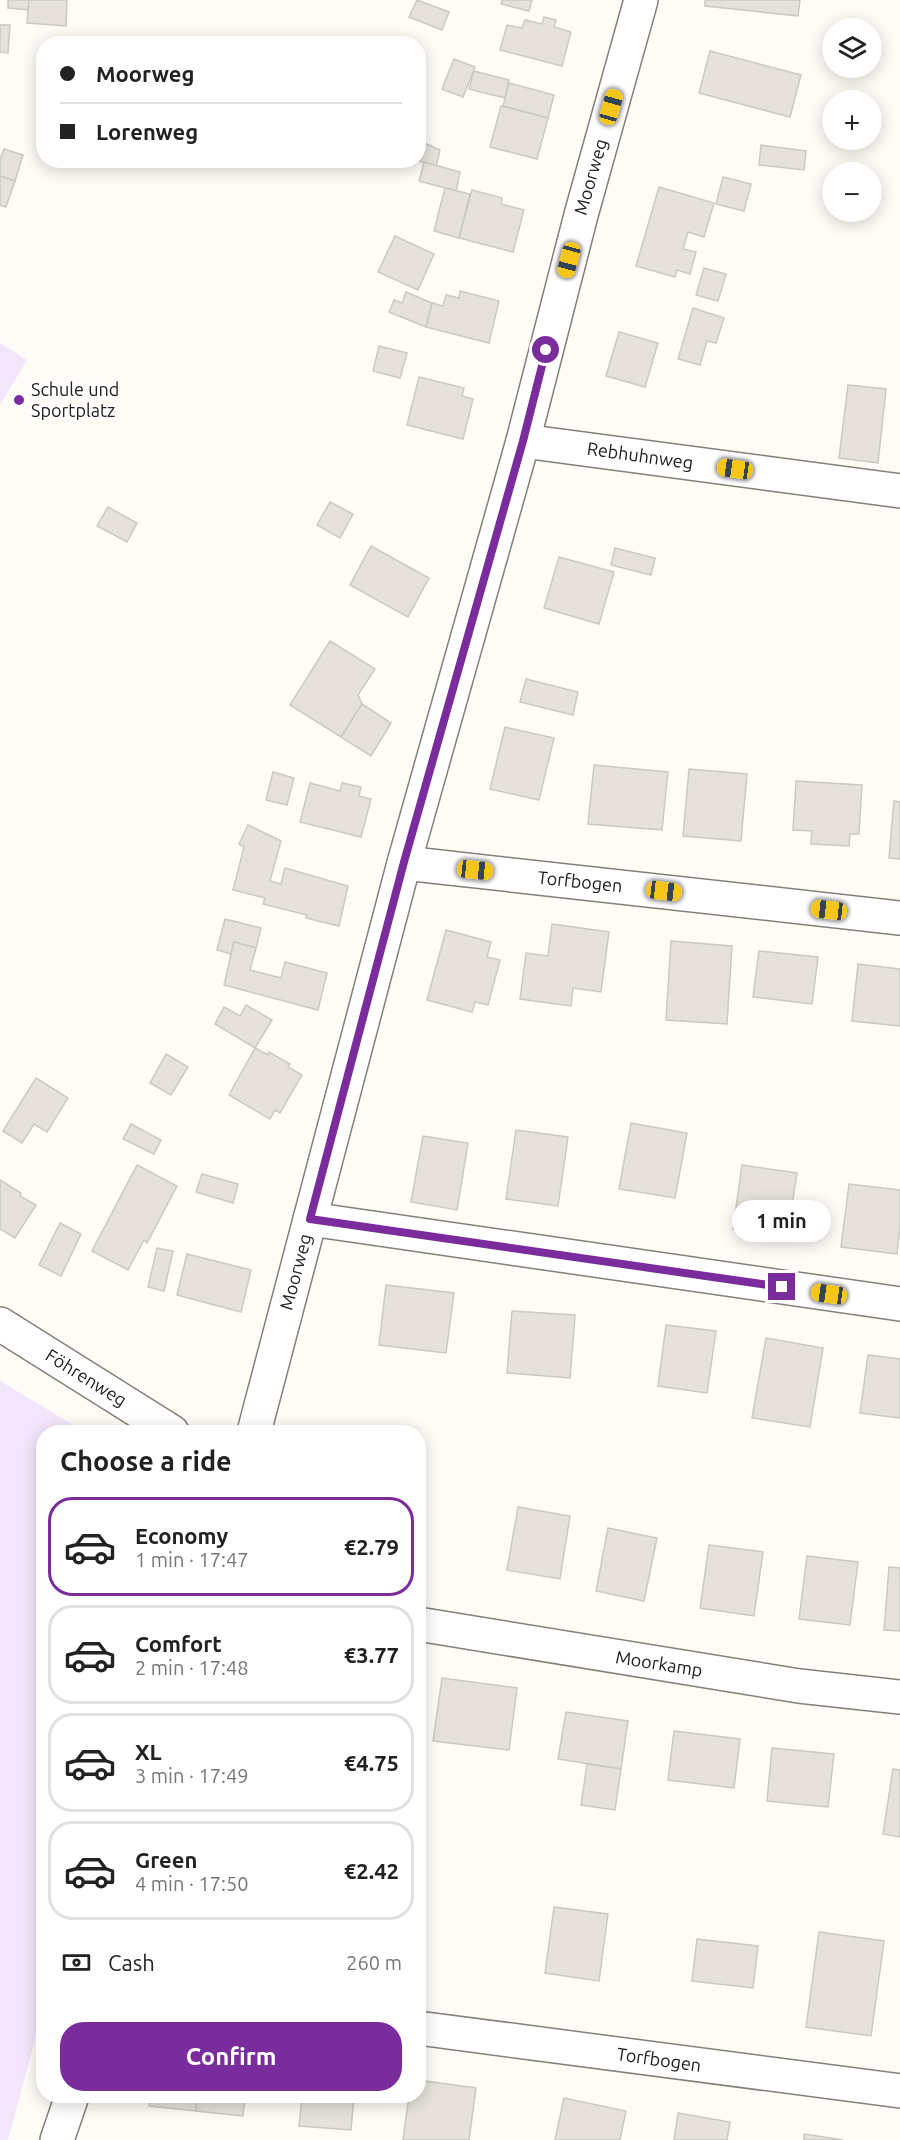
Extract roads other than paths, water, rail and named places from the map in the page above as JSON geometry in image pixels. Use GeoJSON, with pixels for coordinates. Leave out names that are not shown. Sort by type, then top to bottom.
{"type":"FeatureCollection","features":[{"type":"Feature","properties":{"kind":"street","name":"Moorweg"},"geometry":{"type":"LineString","coordinates":[[256,1425],[404,862],[523,441],[581,215],[641,0]]}},
{"type":"Feature","properties":{"kind":"street","name":"Rebhuhnweg"},"geometry":{"type":"LineString","coordinates":[[523,441],[900,490]]}},
{"type":"Feature","properties":{"kind":"street","name":"Torfbogen"},"geometry":{"type":"LineString","coordinates":[[404,862],[900,918]]}},
{"type":"Feature","properties":{"kind":"street"},"geometry":{"type":"LineString","coordinates":[[310,1219],[900,1304]]}},
{"type":"Feature","properties":{"kind":"street","name":"Föhrenweg"},"geometry":{"type":"LineString","coordinates":[[0,1324],[161,1425]]}},
{"type":"Feature","properties":{"kind":"street","name":"Moorkamp"},"geometry":{"type":"LineString","coordinates":[[426,1625],[799,1686],[900,1697]]}},
{"type":"Feature","properties":{"kind":"street","name":"Torfbogen"},"geometry":{"type":"LineString","coordinates":[[426,2029],[900,2091]]}},
{"type":"Feature","properties":{"kind":"street"},"geometry":{"type":"LineString","coordinates":[[57,2140],[70,2103]]}},
{"type":"Feature","properties":{"kind":"place","name":"Schule und Sportplatz"},"geometry":{"type":"Point","coordinates":[19,400]}}]}
